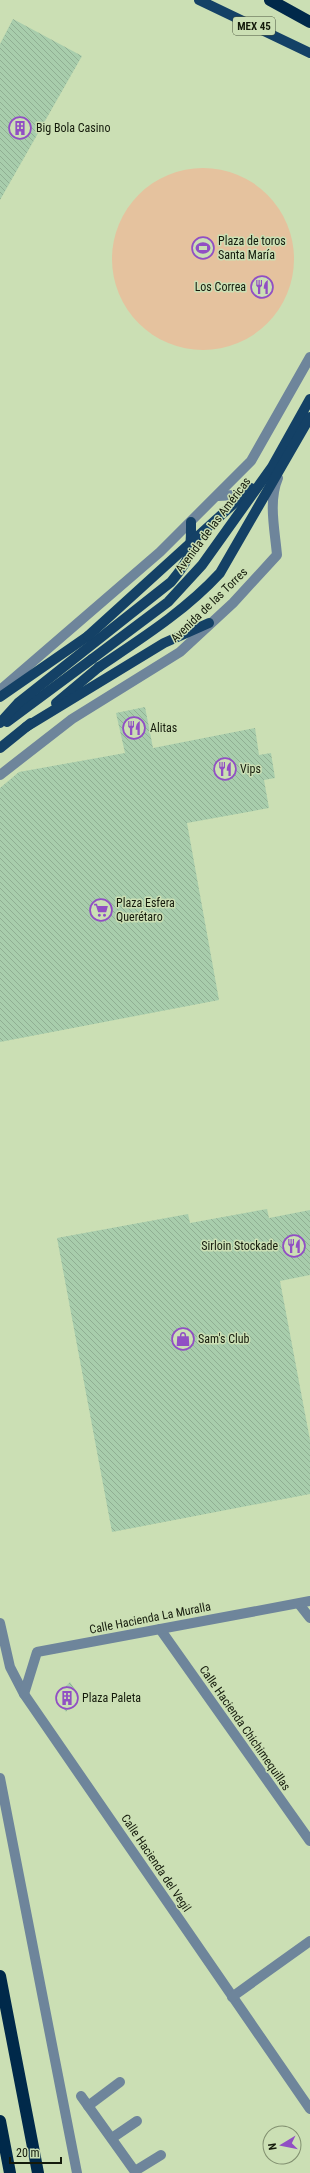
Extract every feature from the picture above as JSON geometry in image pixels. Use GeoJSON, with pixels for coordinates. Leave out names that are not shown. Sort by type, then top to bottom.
{"type":"FeatureCollection","features":[{"type":"Feature","properties":{"kind":"highway","name":"MEX 45"},"geometry":{"type":"LineString","coordinates":[[270,0],[310,22]]}},
{"type":"Feature","properties":{"kind":"highway"},"geometry":{"type":"LineString","coordinates":[[0,1976],[38,2173]]}},
{"type":"Feature","properties":{"kind":"highway"},"geometry":{"type":"LineString","coordinates":[[0,2121],[10,2173]]}},
{"type":"Feature","properties":{"kind":"main road","name":"MEX 45"},"geometry":{"type":"LineString","coordinates":[[199,0],[310,53]]}},
{"type":"Feature","properties":{"kind":"main road","name":"Avenida de las Américas"},"geometry":{"type":"LineString","coordinates":[[96,663],[168,602],[202,565],[272,467],[310,399]]}},
{"type":"Feature","properties":{"kind":"main road","name":"Avenida de las Américas"},"geometry":{"type":"LineString","coordinates":[[96,663],[174,616],[206,589],[220,572],[310,417]]}},
{"type":"Feature","properties":{"kind":"main road"},"geometry":{"type":"LineString","coordinates":[[0,697],[88,636],[272,467]]}},
{"type":"Feature","properties":{"kind":"main road"},"geometry":{"type":"LineString","coordinates":[[0,723],[18,703],[170,582],[183,567],[191,551],[191,522]]}},
{"type":"Feature","properties":{"kind":"main road"},"geometry":{"type":"LineString","coordinates":[[26,727],[164,643],[209,623]]}},
{"type":"Feature","properties":{"kind":"main road"},"geometry":{"type":"LineString","coordinates":[[0,748],[26,727],[96,663]]}},
{"type":"Feature","properties":{"kind":"main road"},"geometry":{"type":"LineString","coordinates":[[0,727],[96,663]]}},
{"type":"Feature","properties":{"kind":"street"},"geometry":{"type":"LineString","coordinates":[[0,690],[160,552],[218,496],[251,461],[310,357]]}},
{"type":"Feature","properties":{"kind":"street","name":"Avenida de las Torres"},"geometry":{"type":"LineString","coordinates":[[0,775],[72,719],[180,652],[209,623],[234,603],[277,556],[272,503],[277,479],[310,424]]}},
{"type":"Feature","properties":{"kind":"street"},"geometry":{"type":"LineString","coordinates":[[218,496],[241,493],[277,479]]}},
{"type":"Feature","properties":{"kind":"street","name":"Calle Hacienda La Muralla"},"geometry":{"type":"LineString","coordinates":[[24,1694],[37,1652],[310,1601]]}},
{"type":"Feature","properties":{"kind":"street"},"geometry":{"type":"LineString","coordinates":[[299,1604],[310,1618]]}},
{"type":"Feature","properties":{"kind":"street","name":"Calle Hacienda del Vegil"},"geometry":{"type":"LineString","coordinates":[[0,1623],[10,1667],[24,1694],[310,2109]]}},
{"type":"Feature","properties":{"kind":"street","name":"Calle Hacienda Chichimequillas"},"geometry":{"type":"LineString","coordinates":[[160,1629],[310,1842]]}},
{"type":"Feature","properties":{"kind":"street"},"geometry":{"type":"LineString","coordinates":[[0,1778],[77,2173]]}},
{"type":"Feature","properties":{"kind":"street"},"geometry":{"type":"LineString","coordinates":[[232,1997],[310,1941]]}},
{"type":"Feature","properties":{"kind":"street"},"geometry":{"type":"LineString","coordinates":[[88,2106],[120,2082]]}},
{"type":"Feature","properties":{"kind":"street"},"geometry":{"type":"LineString","coordinates":[[81,2096],[135,2172],[161,2155]]}},
{"type":"Feature","properties":{"kind":"street"},"geometry":{"type":"LineString","coordinates":[[112,2138],[137,2121]]}},
{"type":"Feature","properties":{"kind":"shaded area","name":"Plaza de toros Santa María"},"geometry":{"type":"Polygon","coordinates":[[[194,168],[212,168],[238,175],[254,183],[273,201],[279,208],[287,224],[294,250],[294,268],[287,294],[279,310],[261,329],[254,335],[229,346],[212,350],[194,350],[168,343],[152,335],[127,310],[119,294],[114,277],[112,268],[112,250],[119,224],[127,208],[152,183],[168,175],[185,170],[194,168]]]}},
{"type":"Feature","properties":{"kind":"building","name":"Big Bola Casino"},"geometry":{"type":"Polygon","coordinates":[[[13,19],[82,56],[0,200],[0,44],[13,19]]]}},
{"type":"Feature","properties":{"kind":"building","name":"Plaza Esfera Querétaro"},"geometry":{"type":"Polygon","coordinates":[[[145,707],[153,748],[255,728],[259,755],[271,753],[275,778],[264,780],[269,808],[187,823],[219,1000],[0,1042],[0,788],[19,772],[125,753],[116,713],[145,707]]]}},
{"type":"Feature","properties":{"kind":"building","name":"Sam's Club"},"geometry":{"type":"Polygon","coordinates":[[[267,1209],[269,1218],[310,1210],[310,1275],[280,1281],[310,1440],[310,1494],[112,1532],[57,1238],[188,1214],[190,1223],[267,1209]]]}},
{"type":"Feature","properties":{"kind":"building","name":"Plaza Paleta"},"geometry":{"type":"Polygon","coordinates":[[[70,1682],[78,1694],[66,1712],[59,1702],[58,1694],[70,1682]]]}},
{"type":"Feature","properties":{"kind":"place","name":"Big Bola Casino"},"geometry":{"type":"Point","coordinates":[20,128]}},
{"type":"Feature","properties":{"kind":"place","name":"Plaza de toros Santa María"},"geometry":{"type":"Point","coordinates":[203,248]}},
{"type":"Feature","properties":{"kind":"place","name":"Los Correa"},"geometry":{"type":"Point","coordinates":[262,287]}},
{"type":"Feature","properties":{"kind":"place","name":"Alitas"},"geometry":{"type":"Point","coordinates":[134,728]}},
{"type":"Feature","properties":{"kind":"place","name":"Vips"},"geometry":{"type":"Point","coordinates":[225,769]}},
{"type":"Feature","properties":{"kind":"place","name":"Plaza Esfera Querétaro"},"geometry":{"type":"Point","coordinates":[101,910]}},
{"type":"Feature","properties":{"kind":"place","name":"Sirloin Stockade"},"geometry":{"type":"Point","coordinates":[294,1246]}},
{"type":"Feature","properties":{"kind":"place","name":"Sam's Club"},"geometry":{"type":"Point","coordinates":[183,1339]}},
{"type":"Feature","properties":{"kind":"place","name":"Plaza Paleta"},"geometry":{"type":"Point","coordinates":[67,1698]}}]}
